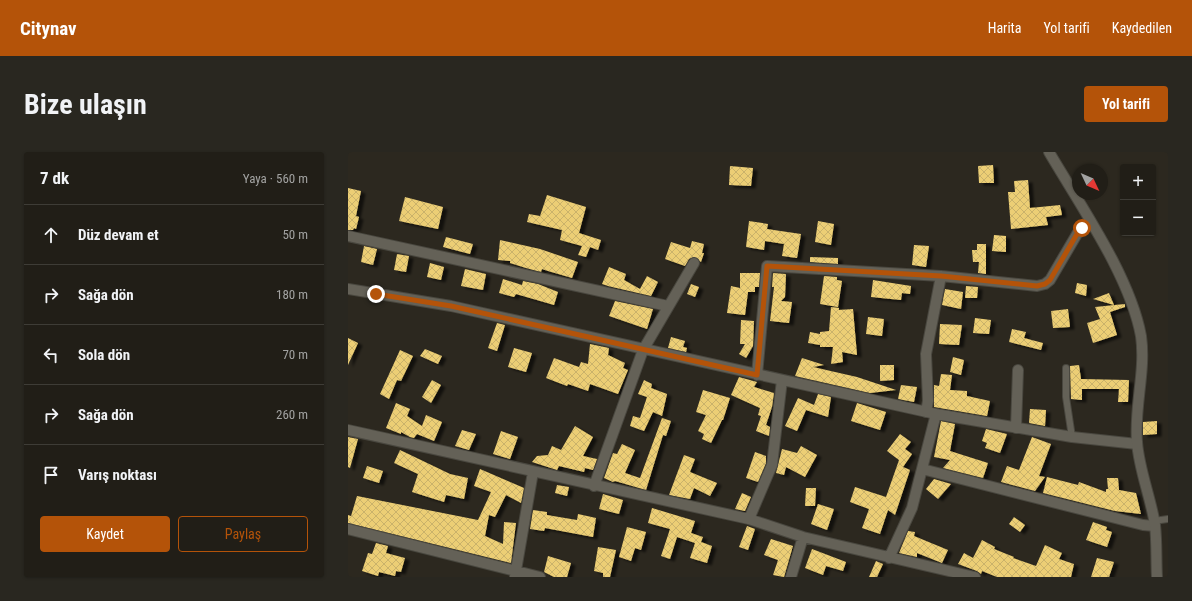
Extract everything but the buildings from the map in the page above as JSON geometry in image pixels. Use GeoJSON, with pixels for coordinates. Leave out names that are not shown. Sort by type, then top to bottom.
{"type":"FeatureCollection","features":[{"type":"Feature","properties":{"kind":"street"},"geometry":{"type":"LineString","coordinates":[[1049,152],[1116,266],[1132,305],[1140,336],[1142,359],[1137,420],[1137,444],[1154,523],[1157,577]]}},
{"type":"Feature","properties":{"kind":"street"},"geometry":{"type":"LineString","coordinates":[[757,375],[767,266],[941,276],[1041,286],[1050,280],[1077,234],[1090,222]]}},
{"type":"Feature","properties":{"kind":"street"},"geometry":{"type":"LineString","coordinates":[[348,236],[668,306]]}},
{"type":"Feature","properties":{"kind":"street"},"geometry":{"type":"LineString","coordinates":[[594,486],[643,350],[694,263]]}},
{"type":"Feature","properties":{"kind":"street"},"geometry":{"type":"LineString","coordinates":[[889,558],[912,508],[922,469],[931,413],[928,401],[926,354],[941,276]]}},
{"type":"Feature","properties":{"kind":"street"},"geometry":{"type":"LineString","coordinates":[[348,289],[451,306],[931,413],[1072,438],[1137,444]]}},
{"type":"Feature","properties":{"kind":"street"},"geometry":{"type":"LineString","coordinates":[[1016,428],[1018,370]]}},
{"type":"Feature","properties":{"kind":"street"},"geometry":{"type":"LineString","coordinates":[[749,519],[772,465],[782,380]]}},
{"type":"Feature","properties":{"kind":"street"},"geometry":{"type":"LineString","coordinates":[[348,430],[594,486],[749,519],[803,537],[976,577]]}},
{"type":"Feature","properties":{"kind":"street"},"geometry":{"type":"LineString","coordinates":[[922,469],[1143,525],[1154,523]]}},
{"type":"Feature","properties":{"kind":"street"},"geometry":{"type":"LineString","coordinates":[[515,574],[533,472]]}},
{"type":"Feature","properties":{"kind":"street"},"geometry":{"type":"LineString","coordinates":[[348,529],[515,574],[540,577]]}},
{"type":"Feature","properties":{"kind":"street"},"geometry":{"type":"LineString","coordinates":[[791,577],[803,537]]}},
{"type":"Feature","properties":{"kind":"lane"},"geometry":{"type":"LineString","coordinates":[[1066,368],[1066,397],[1072,438]]}},
{"type":"Feature","properties":{"kind":"lane"},"geometry":{"type":"LineString","coordinates":[[1154,523],[1168,519]]}},
{"type":"Feature","properties":{"kind":"route"},"geometry":{"type":"LineString","coordinates":[[376,294],[451,306],[757,375],[761,347],[767,266],[941,276],[1041,286],[1050,280],[1082,228]]}}]}
